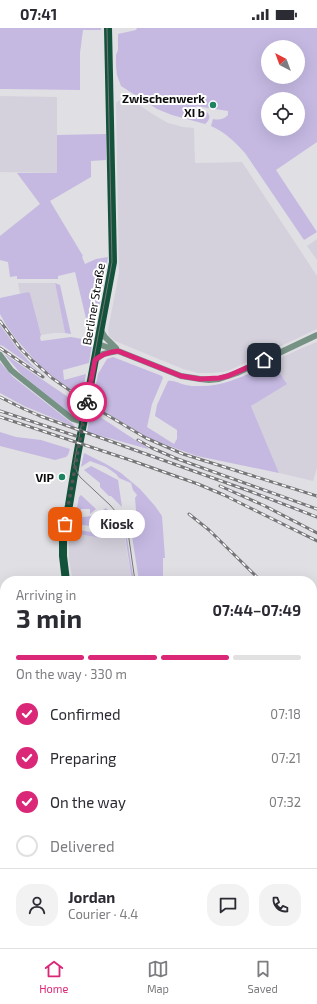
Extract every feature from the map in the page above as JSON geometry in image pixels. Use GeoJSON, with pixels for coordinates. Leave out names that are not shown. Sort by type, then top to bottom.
{"type":"FeatureCollection","features":[{"type":"Feature","properties":{"kind":"main road","name":"Berliner Straße"},"geometry":{"type":"LineString","coordinates":[[65,576],[63,538],[114,255],[108,28]]}},
{"type":"Feature","properties":{"kind":"street"},"geometry":{"type":"LineString","coordinates":[[100,330],[106,339],[118,351]]}},
{"type":"Feature","properties":{"kind":"street"},"geometry":{"type":"LineString","coordinates":[[98,344],[181,376],[209,380],[233,374],[317,336]]}},
{"type":"Feature","properties":{"kind":"street"},"geometry":{"type":"LineString","coordinates":[[95,360],[103,354],[118,351]]}},
{"type":"Feature","properties":{"kind":"street"},"geometry":{"type":"LineString","coordinates":[[0,355],[11,370],[21,379],[70,417],[83,422]]}},
{"type":"Feature","properties":{"kind":"shaded area"},"geometry":{"type":"Polygon","coordinates":[[[0,28],[101,28],[101,30],[83,30],[80,53],[80,90],[0,89],[0,28]]]}},
{"type":"Feature","properties":{"kind":"shaded area"},"geometry":{"type":"Polygon","coordinates":[[[137,28],[317,28],[317,142],[276,170],[317,232],[304,240],[245,153],[230,138],[211,126],[213,119],[223,119],[228,115],[228,111],[196,106],[196,111],[205,112],[209,115],[209,120],[205,124],[172,115],[157,109],[121,86],[117,75],[116,66],[118,34],[136,30],[137,28]]]}},
{"type":"Feature","properties":{"kind":"shaded area"},"geometry":{"type":"Polygon","coordinates":[[[0,96],[57,97],[57,173],[0,172],[0,96]]]}},
{"type":"Feature","properties":{"kind":"shaded area"},"geometry":{"type":"Polygon","coordinates":[[[130,99],[168,123],[194,128],[195,163],[242,162],[317,276],[317,329],[230,370],[211,373],[198,373],[183,369],[115,341],[109,336],[108,330],[119,273],[116,103],[130,99]]]}},
{"type":"Feature","properties":{"kind":"shaded area"},"geometry":{"type":"Polygon","coordinates":[[[106,134],[106,160],[91,161],[91,177],[50,201],[83,256],[82,257],[85,264],[96,259],[108,257],[93,340],[85,335],[89,331],[75,272],[58,276],[58,279],[17,279],[17,276],[10,277],[8,262],[0,260],[0,236],[40,204],[17,173],[57,173],[57,135],[106,134]]]}},
{"type":"Feature","properties":{"kind":"shaded area"},"geometry":{"type":"Polygon","coordinates":[[[317,239],[317,260],[307,246],[317,239]]]}},
{"type":"Feature","properties":{"kind":"shaded area"},"geometry":{"type":"Polygon","coordinates":[[[18,283],[55,283],[65,333],[41,335],[30,293],[20,294],[18,283]]]}},
{"type":"Feature","properties":{"kind":"shaded area"},"geometry":{"type":"Polygon","coordinates":[[[55,283],[60,285],[71,334],[65,333],[55,283]]]}},
{"type":"Feature","properties":{"kind":"shaded area"},"geometry":{"type":"Polygon","coordinates":[[[28,292],[30,293],[41,335],[41,341],[71,337],[82,339],[92,344],[89,363],[63,370],[64,380],[86,374],[82,397],[49,374],[39,365],[16,339],[0,314],[0,298],[28,292]]]}},
{"type":"Feature","properties":{"kind":"shaded area"},"geometry":{"type":"Polygon","coordinates":[[[0,325],[17,348],[32,365],[44,375],[0,345],[0,325]]]}},
{"type":"Feature","properties":{"kind":"shaded area"},"geometry":{"type":"Polygon","coordinates":[[[317,342],[317,468],[313,481],[279,473],[251,406],[286,384],[272,362],[317,342]]]}},
{"type":"Feature","properties":{"kind":"shaded area"},"geometry":{"type":"Polygon","coordinates":[[[5,355],[74,401],[81,404],[78,411],[73,414],[68,412],[21,374],[5,355]]]}},
{"type":"Feature","properties":{"kind":"shaded area"},"geometry":{"type":"Polygon","coordinates":[[[113,357],[162,376],[163,378],[152,404],[147,427],[174,444],[177,439],[177,430],[155,416],[157,405],[168,381],[192,386],[208,386],[236,379],[272,362],[287,384],[251,406],[279,473],[197,456],[180,450],[147,437],[92,404],[98,374],[107,359],[113,357]]]}},
{"type":"Feature","properties":{"kind":"shaded area"},"geometry":{"type":"Polygon","coordinates":[[[0,362],[13,377],[75,427],[24,406],[0,393],[0,362]]]}},
{"type":"Feature","properties":{"kind":"shaded area"},"geometry":{"type":"Polygon","coordinates":[[[91,411],[148,448],[148,449],[87,432],[91,411]]]}},
{"type":"Feature","properties":{"kind":"shaded area"},"geometry":{"type":"Polygon","coordinates":[[[0,432],[16,437],[41,440],[70,449],[66,457],[55,460],[0,446],[0,432]]]}},
{"type":"Feature","properties":{"kind":"shaded area"},"geometry":{"type":"Polygon","coordinates":[[[84,453],[121,473],[140,489],[155,506],[162,516],[165,558],[163,558],[163,576],[138,576],[130,523],[137,522],[135,498],[137,495],[133,490],[131,483],[119,478],[106,467],[90,461],[81,467],[84,453]]]}},
{"type":"Feature","properties":{"kind":"shaded area"},"geometry":{"type":"Polygon","coordinates":[[[91,466],[118,480],[122,507],[100,487],[100,483],[84,470],[91,466]]]}},
{"type":"Feature","properties":{"kind":"shaded area"},"geometry":{"type":"Polygon","coordinates":[[[81,495],[96,509],[90,514],[90,509],[81,509],[81,514],[76,513],[79,497],[81,495]]]}},
{"type":"Feature","properties":{"kind":"shaded area"},"geometry":{"type":"Polygon","coordinates":[[[106,508],[118,521],[101,538],[72,533],[73,529],[93,532],[103,531],[109,524],[109,518],[103,510],[106,508]]]}},
{"type":"Feature","properties":{"kind":"shaded area"},"geometry":{"type":"Polygon","coordinates":[[[98,511],[103,517],[103,521],[98,527],[74,523],[76,518],[91,516],[98,511]]]}},
{"type":"Feature","properties":{"kind":"shaded area"},"geometry":{"type":"Polygon","coordinates":[[[118,521],[120,521],[123,528],[131,576],[72,576],[69,559],[70,535],[72,533],[101,538],[118,521]]]}},
{"type":"Feature","properties":{"kind":"shaded area"},"geometry":{"type":"Polygon","coordinates":[[[121,522],[126,532],[133,576],[131,576],[125,535],[121,522]]]}},
{"type":"Feature","properties":{"kind":"tram line"},"geometry":{"type":"LineString","coordinates":[[107,28],[112,262],[74,464],[80,477],[110,505],[123,520],[128,532],[134,576]]}},
{"type":"Feature","properties":{"kind":"railway"},"geometry":{"type":"LineString","coordinates":[[0,321],[20,348],[52,378],[92,406],[146,438],[183,454],[317,496]]}},
{"type":"Feature","properties":{"kind":"railway"},"geometry":{"type":"LineString","coordinates":[[0,348],[43,377]]}},
{"type":"Feature","properties":{"kind":"railway"},"geometry":{"type":"LineString","coordinates":[[0,397],[40,416],[252,492],[317,517]]}},
{"type":"Feature","properties":{"kind":"railway"},"geometry":{"type":"LineString","coordinates":[[0,411],[76,436]]}},
{"type":"Feature","properties":{"kind":"railway"},"geometry":{"type":"LineString","coordinates":[[0,417],[198,484],[224,495],[317,541]]}},
{"type":"Feature","properties":{"kind":"railway"},"geometry":{"type":"LineString","coordinates":[[138,440],[175,458],[317,509]]}},
{"type":"Feature","properties":{"kind":"railway"},"geometry":{"type":"LineString","coordinates":[[220,486],[265,506],[317,533]]}},
{"type":"Feature","properties":{"kind":"railway"},"geometry":{"type":"LineString","coordinates":[[189,514],[209,530],[256,576]]}},
{"type":"Feature","properties":{"kind":"way so far"},"geometry":{"type":"LineString","coordinates":[[65,524],[87,402]]}},
{"type":"Feature","properties":{"kind":"place","name":"Zwischenwerk XI b"},"geometry":{"type":"Point","coordinates":[213,105]}},
{"type":"Feature","properties":{"kind":"place","name":"VIP"},"geometry":{"type":"Point","coordinates":[62,477]}},
{"type":"Feature","properties":{"kind":"place","name":"Kiosk"},"geometry":{"type":"Point","coordinates":[65,524]}},
{"type":"Feature","properties":{"kind":"route"},"geometry":{"type":"LineString","coordinates":[[87,402],[95,360],[100,355],[109,352],[118,351],[181,376],[209,380],[237,373],[264,360]]}}]}
